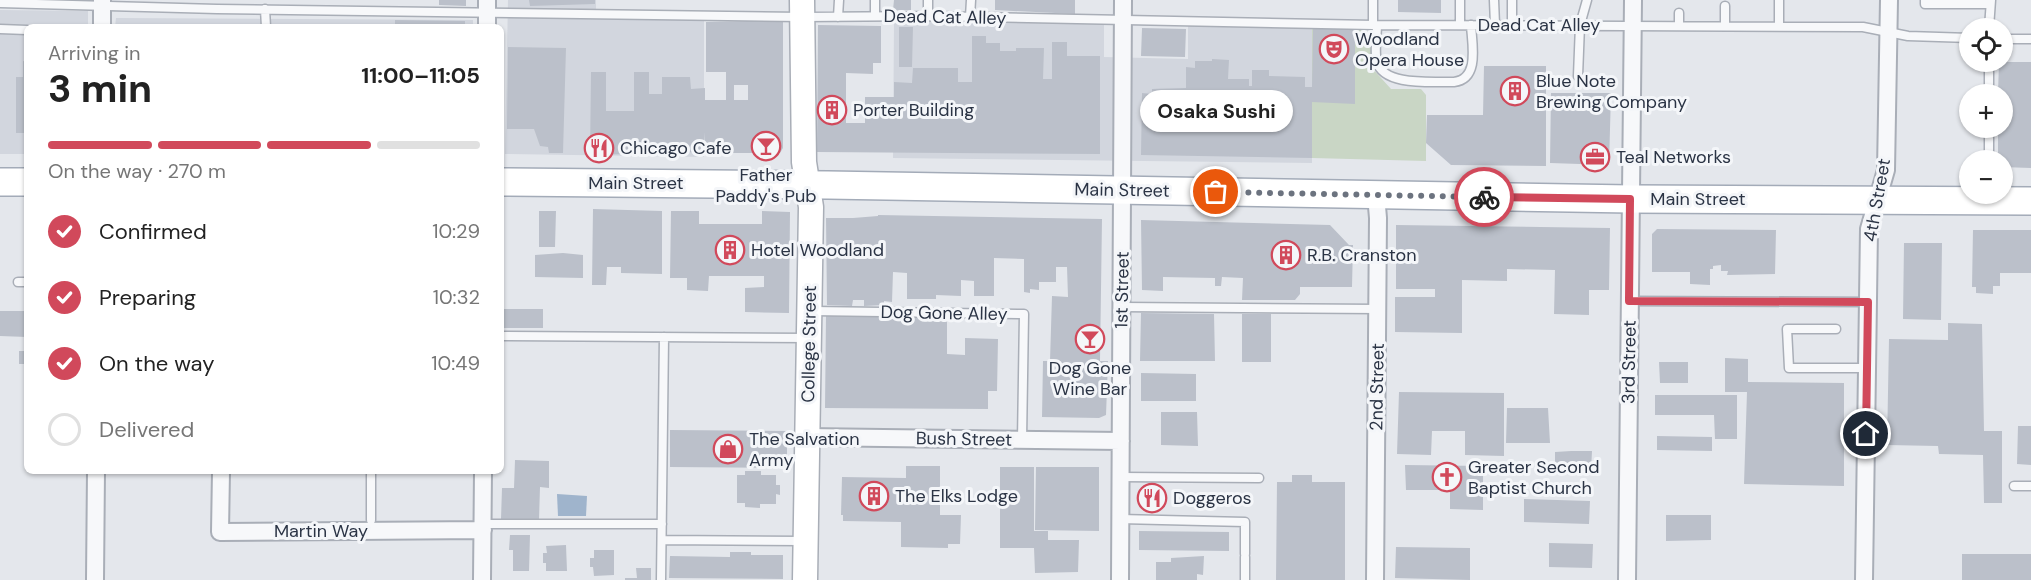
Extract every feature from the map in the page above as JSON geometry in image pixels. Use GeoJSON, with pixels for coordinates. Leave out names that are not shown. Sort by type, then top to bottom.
{"type":"FeatureCollection","features":[{"type":"Feature","properties":{"kind":"main road"},"geometry":{"type":"LineString","coordinates":[[0,182],[24,182]]}},
{"type":"Feature","properties":{"kind":"main road","name":"Main Street"},"geometry":{"type":"LineString","coordinates":[[504,182],[1630,199],[1878,200],[1959,198]]}},
{"type":"Feature","properties":{"kind":"main road","name":"Main Street"},"geometry":{"type":"LineString","coordinates":[[2013,199],[2031,201]]}},
{"type":"Feature","properties":{"kind":"street","name":"1st Street"},"geometry":{"type":"LineString","coordinates":[[1120,580],[1123,0]]}},
{"type":"Feature","properties":{"kind":"street","name":"3rd Street"},"geometry":{"type":"LineString","coordinates":[[1627,580],[1633,0]]}},
{"type":"Feature","properties":{"kind":"street","name":"4th Street"},"geometry":{"type":"LineString","coordinates":[[1864,580],[1869,229],[1886,170],[1889,0]]}},
{"type":"Feature","properties":{"kind":"street"},"geometry":{"type":"LineString","coordinates":[[102,3],[102,24]]}},
{"type":"Feature","properties":{"kind":"street","name":"College Street"},"geometry":{"type":"LineString","coordinates":[[802,9],[804,162],[811,207],[804,580]]}},
{"type":"Feature","properties":{"kind":"street","name":"2nd Street"},"geometry":{"type":"LineString","coordinates":[[1375,580],[1378,309],[1376,195]]}},
{"type":"Feature","properties":{"kind":"street","name":"Bush Street"},"geometry":{"type":"LineString","coordinates":[[807,437],[1121,441]]}},
{"type":"Feature","properties":{"kind":"street"},"geometry":{"type":"LineString","coordinates":[[95,580],[96,474]]}},
{"type":"Feature","properties":{"kind":"street","name":"Martin Way"},"geometry":{"type":"LineString","coordinates":[[221,474],[220,532],[483,527]]}},
{"type":"Feature","properties":{"kind":"street"},"geometry":{"type":"LineString","coordinates":[[482,580],[483,474]]}},
{"type":"Feature","properties":{"kind":"lane"},"geometry":{"type":"LineString","coordinates":[[325,10],[326,0]]}},
{"type":"Feature","properties":{"kind":"lane"},"geometry":{"type":"LineString","coordinates":[[838,17],[839,0]]}},
{"type":"Feature","properties":{"kind":"lane"},"geometry":{"type":"LineString","coordinates":[[875,0],[875,16]]}},
{"type":"Feature","properties":{"kind":"lane"},"geometry":{"type":"LineString","coordinates":[[928,0],[928,16]]}},
{"type":"Feature","properties":{"kind":"lane"},"geometry":{"type":"LineString","coordinates":[[970,0],[970,17]]}},
{"type":"Feature","properties":{"kind":"lane"},"geometry":{"type":"LineString","coordinates":[[1373,0],[1377,63],[1384,74],[1397,80],[1462,81],[1468,77],[1472,64],[1471,25]]}},
{"type":"Feature","properties":{"kind":"lane"},"geometry":{"type":"LineString","coordinates":[[1460,0],[1460,25]]}},
{"type":"Feature","properties":{"kind":"lane"},"geometry":{"type":"LineString","coordinates":[[1494,0],[1494,25]]}},
{"type":"Feature","properties":{"kind":"lane"},"geometry":{"type":"LineString","coordinates":[[1512,0],[1512,25]]}},
{"type":"Feature","properties":{"kind":"lane"},"geometry":{"type":"LineString","coordinates":[[1578,76],[1580,25],[1587,0]]}},
{"type":"Feature","properties":{"kind":"lane"},"geometry":{"type":"LineString","coordinates":[[1779,0],[1779,26]]}},
{"type":"Feature","properties":{"kind":"lane"},"geometry":{"type":"LineString","coordinates":[[1925,0],[1925,4],[1990,2],[1989,18]]}},
{"type":"Feature","properties":{"kind":"lane","name":"Dead Cat Alley"},"geometry":{"type":"LineString","coordinates":[[0,3],[102,3],[487,13],[802,9],[838,17],[928,16],[1375,25],[1863,27],[1908,36],[1959,38]]}},
{"type":"Feature","properties":{"kind":"lane"},"geometry":{"type":"LineString","coordinates":[[1725,6],[1725,26]]}},
{"type":"Feature","properties":{"kind":"lane"},"geometry":{"type":"LineString","coordinates":[[266,9],[266,24]]}},
{"type":"Feature","properties":{"kind":"lane"},"geometry":{"type":"LineString","coordinates":[[1679,26],[1680,13]]}},
{"type":"Feature","properties":{"kind":"lane"},"geometry":{"type":"LineString","coordinates":[[0,29],[24,30]]}},
{"type":"Feature","properties":{"kind":"lane"},"geometry":{"type":"LineString","coordinates":[[2013,39],[2031,39]]}},
{"type":"Feature","properties":{"kind":"lane"},"geometry":{"type":"LineString","coordinates":[[1629,301],[1868,302]]}},
{"type":"Feature","properties":{"kind":"lane"},"geometry":{"type":"LineString","coordinates":[[1122,307],[1378,309]]}},
{"type":"Feature","properties":{"kind":"lane","name":"Dog Gone Alley"},"geometry":{"type":"LineString","coordinates":[[809,311],[1024,314],[1022,440]]}},
{"type":"Feature","properties":{"kind":"lane"},"geometry":{"type":"LineString","coordinates":[[1836,329],[1787,329],[1789,368],[1867,368]]}},
{"type":"Feature","properties":{"kind":"lane"},"geometry":{"type":"LineString","coordinates":[[504,336],[809,338]]}},
{"type":"Feature","properties":{"kind":"lane"},"geometry":{"type":"LineString","coordinates":[[662,580],[664,337]]}},
{"type":"Feature","properties":{"kind":"lane"},"geometry":{"type":"LineString","coordinates":[[371,474],[371,520]]}},
{"type":"Feature","properties":{"kind":"lane"},"geometry":{"type":"LineString","coordinates":[[1120,477],[1259,478]]}},
{"type":"Feature","properties":{"kind":"lane"},"geometry":{"type":"LineString","coordinates":[[2014,486],[2031,486]]}},
{"type":"Feature","properties":{"kind":"lane"},"geometry":{"type":"LineString","coordinates":[[1120,519],[1245,522],[1245,580]]}},
{"type":"Feature","properties":{"kind":"lane"},"geometry":{"type":"LineString","coordinates":[[483,527],[662,524]]}},
{"type":"Feature","properties":{"kind":"lane"},"geometry":{"type":"LineString","coordinates":[[662,540],[806,541]]}},
{"type":"Feature","properties":{"kind":"shaded area"},"geometry":{"type":"Polygon","coordinates":[[[508,0],[596,0],[596,17],[704,18],[704,157],[505,154],[508,0]]]}},
{"type":"Feature","properties":{"kind":"shaded area"},"geometry":{"type":"Polygon","coordinates":[[[0,10],[88,11],[88,24],[24,24],[24,154],[0,154],[0,10]]]}},
{"type":"Feature","properties":{"kind":"shaded area"},"geometry":{"type":"Polygon","coordinates":[[[116,18],[473,20],[473,24],[115,24],[116,18]]]}},
{"type":"Feature","properties":{"kind":"shaded area"},"geometry":{"type":"Polygon","coordinates":[[[894,21],[1104,21],[1104,57],[1188,59],[1188,26],[1312,28],[1312,163],[893,158],[894,21]]]}},
{"type":"Feature","properties":{"kind":"green space"},"geometry":{"type":"Polygon","coordinates":[[[1312,29],[1365,30],[1371,34],[1372,68],[1391,89],[1421,89],[1426,95],[1426,161],[1312,158],[1312,29]]]}},
{"type":"Feature","properties":{"kind":"water"},"geometry":{"type":"Polygon","coordinates":[[[557,494],[587,496],[586,516],[558,516],[557,494]]]}},
{"type":"Feature","properties":{"kind":"building"},"geometry":{"type":"Polygon","coordinates":[[[439,0],[466,0],[466,6],[439,5],[439,0]]]}},
{"type":"Feature","properties":{"kind":"building"},"geometry":{"type":"Polygon","coordinates":[[[529,0],[595,0],[595,4],[530,6],[529,0]]]}},
{"type":"Feature","properties":{"kind":"building"},"geometry":{"type":"Polygon","coordinates":[[[894,0],[911,0],[911,10],[893,10],[894,0]]]}},
{"type":"Feature","properties":{"kind":"building"},"geometry":{"type":"Polygon","coordinates":[[[995,0],[1075,0],[1075,14],[995,10],[995,0]]]}},
{"type":"Feature","properties":{"kind":"building"},"geometry":{"type":"Polygon","coordinates":[[[1398,0],[1441,0],[1441,13],[1398,12],[1398,0]]]}},
{"type":"Feature","properties":{"kind":"building"},"geometry":{"type":"Polygon","coordinates":[[[395,20],[465,21],[465,24],[395,24],[395,20]]]}},
{"type":"Feature","properties":{"kind":"building"},"geometry":{"type":"Polygon","coordinates":[[[706,22],[783,22],[783,148],[780,153],[705,153],[704,132],[704,152],[590,155],[591,72],[606,72],[606,111],[634,111],[634,72],[649,72],[649,94],[662,94],[662,77],[690,77],[691,89],[705,88],[705,100],[726,100],[726,72],[706,72],[706,22]],[[734,85],[734,100],[748,100],[748,85],[734,85]]]}},
{"type":"Feature","properties":{"kind":"building"},"geometry":{"type":"Polygon","coordinates":[[[818,25],[881,26],[881,63],[873,63],[873,74],[846,73],[846,123],[865,123],[865,97],[894,97],[894,82],[912,83],[913,68],[958,68],[958,82],[972,82],[972,36],[986,36],[986,43],[1000,43],[1000,51],[1016,51],[1016,48],[1044,48],[1043,79],[1052,79],[1052,42],[1067,42],[1067,56],[1100,56],[1100,154],[817,152],[818,25]]]}},
{"type":"Feature","properties":{"kind":"building"},"geometry":{"type":"Polygon","coordinates":[[[899,27],[913,27],[912,67],[899,67],[899,27]]]}},
{"type":"Feature","properties":{"kind":"building"},"geometry":{"type":"Polygon","coordinates":[[[1142,28],[1186,29],[1185,57],[1141,56],[1142,28]]]}},
{"type":"Feature","properties":{"kind":"building"},"geometry":{"type":"Polygon","coordinates":[[[1313,29],[1355,29],[1355,104],[1312,102],[1312,158],[1141,155],[1142,93],[1152,94],[1152,89],[1186,88],[1186,67],[1195,68],[1195,61],[1212,61],[1212,59],[1229,60],[1228,79],[1249,79],[1249,86],[1252,86],[1252,70],[1269,70],[1269,76],[1305,77],[1305,87],[1312,87],[1313,29]]]}},
{"type":"Feature","properties":{"kind":"building"},"geometry":{"type":"Polygon","coordinates":[[[508,47],[566,48],[563,153],[549,153],[548,147],[540,146],[534,129],[507,129],[508,47]]]}},
{"type":"Feature","properties":{"kind":"building"},"geometry":{"type":"Polygon","coordinates":[[[23,61],[24,133],[16,133],[16,77],[23,77],[23,61]]]}},
{"type":"Feature","properties":{"kind":"building"},"geometry":{"type":"Polygon","coordinates":[[[2013,62],[2031,62],[2031,168],[2013,167],[2013,150],[1998,150],[1998,138],[2013,138],[2013,84],[1998,84],[1999,72],[2013,72],[2013,62]]]}},
{"type":"Feature","properties":{"kind":"building"},"geometry":{"type":"Polygon","coordinates":[[[1484,66],[1546,66],[1546,166],[1451,165],[1426,143],[1427,115],[1483,115],[1484,66]]]}},
{"type":"Feature","properties":{"kind":"building"},"geometry":{"type":"Polygon","coordinates":[[[1551,93],[1611,93],[1609,165],[1550,163],[1551,93]]]}},
{"type":"Feature","properties":{"kind":"building"},"geometry":{"type":"Polygon","coordinates":[[[593,209],[662,211],[662,274],[621,273],[621,267],[607,267],[606,285],[592,285],[593,209]]]}},
{"type":"Feature","properties":{"kind":"building"},"geometry":{"type":"Polygon","coordinates":[[[539,211],[556,211],[555,247],[539,247],[539,211]]]}},
{"type":"Feature","properties":{"kind":"building","name":"Hotel Woodland"},"geometry":{"type":"Polygon","coordinates":[[[671,211],[699,211],[699,224],[762,224],[762,211],[790,212],[789,313],[745,312],[745,288],[764,287],[764,276],[709,276],[708,291],[687,290],[687,278],[670,278],[671,211]]]}},
{"type":"Feature","properties":{"kind":"building"},"geometry":{"type":"Polygon","coordinates":[[[878,215],[1102,219],[1100,361],[1108,361],[1106,415],[1099,418],[1042,417],[1043,361],[1050,361],[1052,296],[1068,297],[1067,267],[1056,267],[1056,282],[1039,282],[1039,290],[1030,289],[1030,293],[1024,292],[1024,259],[994,258],[994,296],[974,296],[974,281],[961,280],[961,296],[936,295],[936,299],[907,299],[907,273],[893,272],[892,302],[884,301],[884,305],[864,306],[864,300],[853,300],[852,306],[827,305],[826,218],[878,215]]]}},
{"type":"Feature","properties":{"kind":"building"},"geometry":{"type":"Polygon","coordinates":[[[1141,220],[1330,225],[1349,245],[1353,245],[1352,287],[1300,287],[1300,294],[1295,300],[1242,300],[1243,278],[1222,277],[1221,286],[1215,286],[1215,278],[1163,277],[1163,291],[1142,290],[1141,220]]]}},
{"type":"Feature","properties":{"kind":"building"},"geometry":{"type":"Polygon","coordinates":[[[1396,225],[1610,228],[1609,290],[1589,290],[1589,315],[1554,314],[1555,270],[1507,269],[1507,281],[1462,280],[1462,333],[1395,332],[1395,297],[1435,297],[1435,289],[1396,289],[1396,225]]]}},
{"type":"Feature","properties":{"kind":"building"},"geometry":{"type":"Polygon","coordinates":[[[1657,229],[1776,230],[1775,274],[1727,275],[1728,271],[1721,271],[1721,265],[1713,266],[1713,269],[1710,269],[1710,285],[1690,284],[1690,272],[1652,272],[1652,234],[1657,229]]]}},
{"type":"Feature","properties":{"kind":"building"},"geometry":{"type":"Polygon","coordinates":[[[1973,230],[2031,230],[2031,273],[2000,273],[2000,286],[1993,286],[1993,294],[1976,293],[1976,287],[1972,287],[1973,230]]]}},
{"type":"Feature","properties":{"kind":"building"},"geometry":{"type":"Polygon","coordinates":[[[1904,243],[1942,243],[1941,320],[1903,319],[1904,243]]]}},
{"type":"Feature","properties":{"kind":"building"},"geometry":{"type":"Polygon","coordinates":[[[563,253],[583,255],[583,278],[535,277],[535,255],[563,253]]]}},
{"type":"Feature","properties":{"kind":"building"},"geometry":{"type":"Polygon","coordinates":[[[504,309],[543,309],[543,328],[504,328],[504,309]]]}},
{"type":"Feature","properties":{"kind":"building"},"geometry":{"type":"Polygon","coordinates":[[[0,311],[24,311],[24,337],[0,336],[0,311]]]}},
{"type":"Feature","properties":{"kind":"building"},"geometry":{"type":"Polygon","coordinates":[[[1141,313],[1214,314],[1215,361],[1140,361],[1141,313]]]}},
{"type":"Feature","properties":{"kind":"building"},"geometry":{"type":"Polygon","coordinates":[[[1242,314],[1271,314],[1271,362],[1242,362],[1242,314]]]}},
{"type":"Feature","properties":{"kind":"building"},"geometry":{"type":"Polygon","coordinates":[[[826,316],[947,317],[947,354],[965,355],[965,338],[998,339],[997,391],[988,391],[988,409],[825,408],[826,316]]]}},
{"type":"Feature","properties":{"kind":"building"},"geometry":{"type":"Polygon","coordinates":[[[1948,323],[1982,324],[1984,431],[2002,431],[2002,503],[1984,503],[1983,455],[1939,454],[1938,446],[1887,445],[1889,339],[1948,340],[1948,323]]]}},
{"type":"Feature","properties":{"kind":"building"},"geometry":{"type":"Polygon","coordinates":[[[19,351],[24,351],[24,364],[19,364],[19,351]]]}},
{"type":"Feature","properties":{"kind":"building"},"geometry":{"type":"Polygon","coordinates":[[[1725,358],[1748,359],[1748,382],[1844,383],[1844,486],[1744,484],[1747,392],[1725,392],[1725,358]]]}},
{"type":"Feature","properties":{"kind":"building"},"geometry":{"type":"Polygon","coordinates":[[[1659,362],[1688,362],[1688,383],[1660,383],[1659,362]]]}},
{"type":"Feature","properties":{"kind":"building"},"geometry":{"type":"Polygon","coordinates":[[[1141,373],[1196,374],[1196,401],[1141,401],[1141,373]]]}},
{"type":"Feature","properties":{"kind":"building"},"geometry":{"type":"Polygon","coordinates":[[[1399,392],[1504,393],[1504,456],[1465,455],[1465,431],[1432,431],[1431,455],[1397,454],[1399,392]]]}},
{"type":"Feature","properties":{"kind":"building"},"geometry":{"type":"Polygon","coordinates":[[[1655,395],[1737,395],[1737,439],[1715,439],[1714,415],[1655,415],[1655,395]]]}},
{"type":"Feature","properties":{"kind":"building"},"geometry":{"type":"Polygon","coordinates":[[[1507,408],[1548,408],[1550,443],[1506,443],[1507,408]]]}},
{"type":"Feature","properties":{"kind":"building"},"geometry":{"type":"Polygon","coordinates":[[[1161,412],[1197,412],[1198,446],[1161,445],[1161,412]]]}},
{"type":"Feature","properties":{"kind":"building"},"geometry":{"type":"Polygon","coordinates":[[[2018,426],[2031,426],[2031,465],[2017,464],[2018,426]]]}},
{"type":"Feature","properties":{"kind":"building","name":"The Salvation Army"},"geometry":{"type":"Polygon","coordinates":[[[670,430],[787,431],[787,468],[670,467],[670,430]]]}},
{"type":"Feature","properties":{"kind":"building"},"geometry":{"type":"Polygon","coordinates":[[[1657,436],[1712,437],[1712,451],[1657,450],[1657,436]]]}},
{"type":"Feature","properties":{"kind":"building"},"geometry":{"type":"Polygon","coordinates":[[[1592,451],[1591,471],[1555,470],[1555,452],[1592,451]]]}},
{"type":"Feature","properties":{"kind":"building"},"geometry":{"type":"Polygon","coordinates":[[[515,460],[549,461],[549,488],[540,487],[539,520],[501,519],[502,488],[514,488],[515,460]]]}},
{"type":"Feature","properties":{"kind":"building"},"geometry":{"type":"Polygon","coordinates":[[[1405,465],[1483,466],[1483,510],[1450,509],[1450,490],[1406,490],[1405,465]]]}},
{"type":"Feature","properties":{"kind":"building"},"geometry":{"type":"Polygon","coordinates":[[[906,466],[940,466],[940,515],[961,515],[960,544],[948,544],[948,548],[901,547],[901,522],[843,521],[843,515],[841,515],[842,477],[906,478],[906,466]]]}},
{"type":"Feature","properties":{"kind":"building"},"geometry":{"type":"Polygon","coordinates":[[[1000,467],[1034,467],[1034,531],[1048,531],[1048,540],[1079,540],[1078,572],[1035,573],[1034,548],[1000,548],[1000,467]]]}},
{"type":"Feature","properties":{"kind":"building"},"geometry":{"type":"Polygon","coordinates":[[[1036,467],[1099,467],[1099,531],[1035,530],[1036,467]]]}},
{"type":"Feature","properties":{"kind":"building"},"geometry":{"type":"Polygon","coordinates":[[[745,471],[761,471],[761,475],[776,475],[776,485],[780,485],[780,495],[776,494],[776,504],[760,504],[760,508],[745,507],[745,503],[737,503],[737,475],[745,475],[745,471]]]}},
{"type":"Feature","properties":{"kind":"building"},"geometry":{"type":"Polygon","coordinates":[[[1292,475],[1312,475],[1312,482],[1345,482],[1345,580],[1276,580],[1277,482],[1292,482],[1292,475]]]}},
{"type":"Feature","properties":{"kind":"building","name":"Doggeros"},"geometry":{"type":"Polygon","coordinates":[[[1139,491],[1165,491],[1165,507],[1139,506],[1139,491]]]}},
{"type":"Feature","properties":{"kind":"building"},"geometry":{"type":"Polygon","coordinates":[[[1524,499],[1590,501],[1589,524],[1524,522],[1524,499]]]}},
{"type":"Feature","properties":{"kind":"building"},"geometry":{"type":"Polygon","coordinates":[[[1666,515],[1711,515],[1711,540],[1666,541],[1666,515]]]}},
{"type":"Feature","properties":{"kind":"building"},"geometry":{"type":"Polygon","coordinates":[[[1139,531],[1229,532],[1229,551],[1139,550],[1139,531]]]}},
{"type":"Feature","properties":{"kind":"building"},"geometry":{"type":"Polygon","coordinates":[[[510,535],[530,535],[529,571],[513,571],[513,550],[509,550],[510,535]]]}},
{"type":"Feature","properties":{"kind":"building"},"geometry":{"type":"Polygon","coordinates":[[[1549,543],[1593,544],[1592,568],[1549,567],[1549,543]]]}},
{"type":"Feature","properties":{"kind":"building"},"geometry":{"type":"Polygon","coordinates":[[[566,545],[567,571],[546,571],[543,553],[547,553],[546,546],[566,545]]]}},
{"type":"Feature","properties":{"kind":"building"},"geometry":{"type":"Polygon","coordinates":[[[1396,547],[1470,548],[1470,580],[1395,578],[1396,547]]]}},
{"type":"Feature","properties":{"kind":"building"},"geometry":{"type":"Polygon","coordinates":[[[594,550],[614,550],[614,575],[594,576],[593,567],[590,567],[590,558],[594,558],[594,550]]]}},
{"type":"Feature","properties":{"kind":"building"},"geometry":{"type":"Polygon","coordinates":[[[730,552],[751,552],[751,555],[783,555],[783,579],[669,578],[670,556],[730,557],[730,552]]]}},
{"type":"Feature","properties":{"kind":"building"},"geometry":{"type":"Polygon","coordinates":[[[1962,554],[2031,554],[2031,580],[1962,580],[1962,554]]]}},
{"type":"Feature","properties":{"kind":"building"},"geometry":{"type":"Polygon","coordinates":[[[1204,556],[1203,575],[1197,574],[1197,580],[1156,580],[1156,562],[1171,562],[1171,558],[1204,556]]]}},
{"type":"Feature","properties":{"kind":"building"},"geometry":{"type":"Polygon","coordinates":[[[636,568],[651,568],[651,580],[625,580],[625,578],[637,578],[636,568]]]}},
{"type":"Feature","properties":{"kind":"way so far"},"geometry":{"type":"LineString","coordinates":[[1216,192],[1484,197]]}},
{"type":"Feature","properties":{"kind":"place","name":"Woodland Opera House"},"geometry":{"type":"Point","coordinates":[1334,49]}},
{"type":"Feature","properties":{"kind":"place","name":"Blue Note Brewing Company"},"geometry":{"type":"Point","coordinates":[1515,91]}},
{"type":"Feature","properties":{"kind":"place","name":"Porter Building"},"geometry":{"type":"Point","coordinates":[832,110]}},
{"type":"Feature","properties":{"kind":"place","name":"Father Paddy's Pub"},"geometry":{"type":"Point","coordinates":[766,146]}},
{"type":"Feature","properties":{"kind":"place","name":"Chicago Cafe"},"geometry":{"type":"Point","coordinates":[599,148]}},
{"type":"Feature","properties":{"kind":"place","name":"Teal Networks"},"geometry":{"type":"Point","coordinates":[1595,157]}},
{"type":"Feature","properties":{"kind":"place","name":"Osaka Sushi"},"geometry":{"type":"Point","coordinates":[1216,192]}},
{"type":"Feature","properties":{"kind":"place","name":"Hotel Woodland"},"geometry":{"type":"Point","coordinates":[730,250]}},
{"type":"Feature","properties":{"kind":"place","name":"R.B. Cranston"},"geometry":{"type":"Point","coordinates":[1286,255]}},
{"type":"Feature","properties":{"kind":"place","name":"Dog Gone Wine Bar"},"geometry":{"type":"Point","coordinates":[1090,339]}},
{"type":"Feature","properties":{"kind":"place","name":"The Salvation Army"},"geometry":{"type":"Point","coordinates":[728,449]}},
{"type":"Feature","properties":{"kind":"place","name":"Greater Second Baptist Church"},"geometry":{"type":"Point","coordinates":[1447,477]}},
{"type":"Feature","properties":{"kind":"place","name":"The Elks Lodge"},"geometry":{"type":"Point","coordinates":[874,496]}},
{"type":"Feature","properties":{"kind":"place","name":"Doggeros"},"geometry":{"type":"Point","coordinates":[1152,498]}},
{"type":"Feature","properties":{"kind":"route"},"geometry":{"type":"LineString","coordinates":[[1484,197],[1630,199],[1629,301],[1868,302],[1866,434]]}}]}
